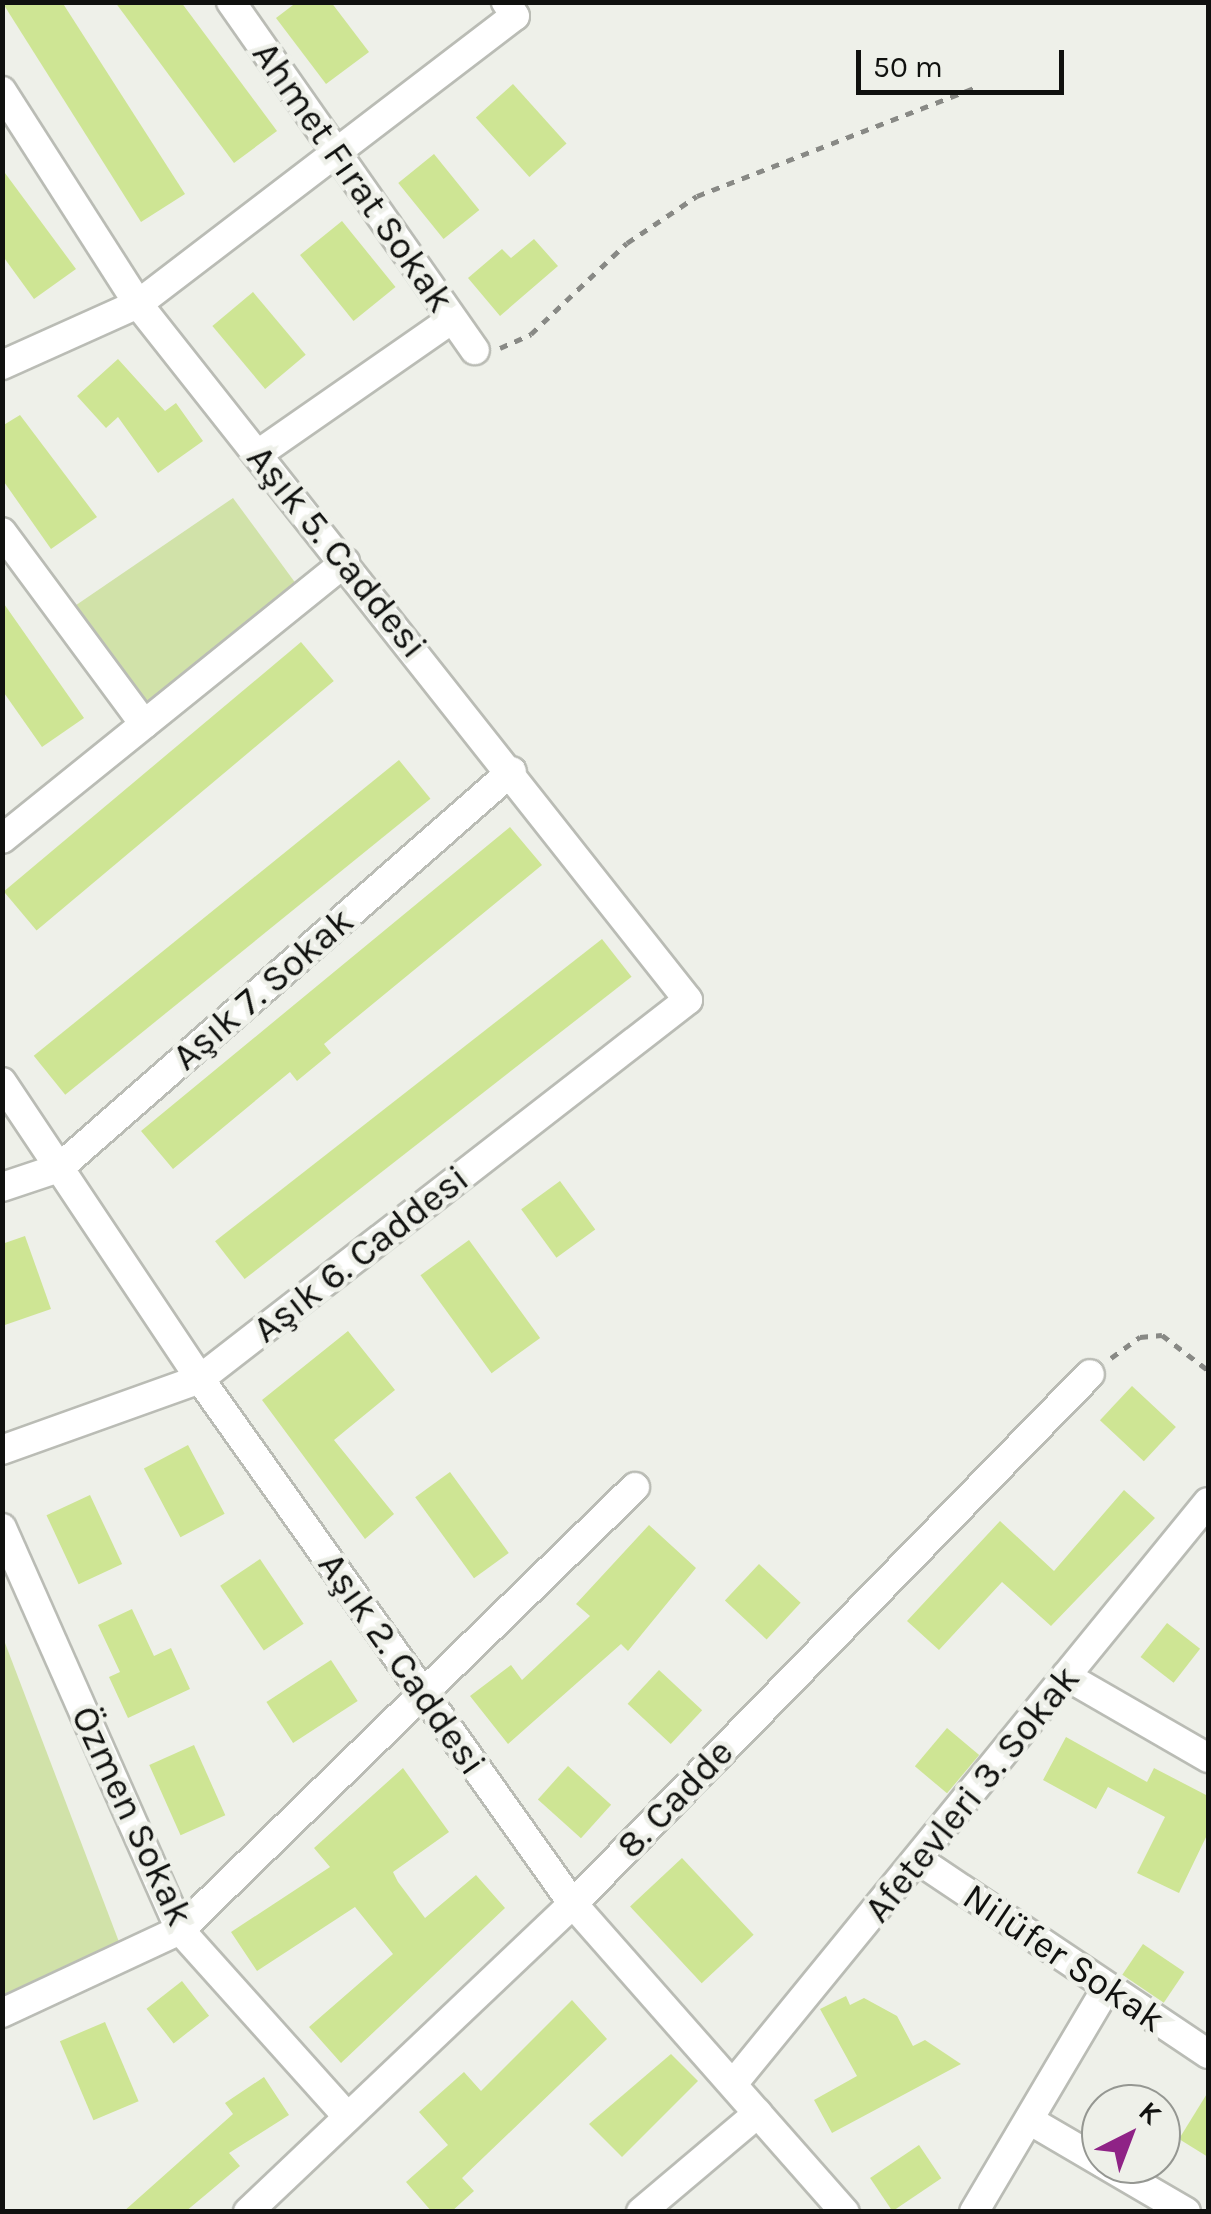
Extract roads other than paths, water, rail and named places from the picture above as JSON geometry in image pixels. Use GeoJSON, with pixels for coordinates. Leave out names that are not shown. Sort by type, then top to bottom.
{"type":"FeatureCollection","features":[{"type":"Feature","properties":{"kind":"street","name":"Ahmet Fırat Sokak"},"geometry":{"type":"LineString","coordinates":[[231,2],[475,350]]}},
{"type":"Feature","properties":{"kind":"street"},"geometry":{"type":"LineString","coordinates":[[2,365],[138,304],[335,154],[511,9]]}},
{"type":"Feature","properties":{"kind":"street","name":"Aşık 5. Caddesi"},"geometry":{"type":"LineString","coordinates":[[2,91],[138,304],[512,771],[688,1000]]}},
{"type":"Feature","properties":{"kind":"street"},"geometry":{"type":"LineString","coordinates":[[258,454],[452,318]]}},
{"type":"Feature","properties":{"kind":"street"},"geometry":{"type":"LineString","coordinates":[[2,532],[144,724]]}},
{"type":"Feature","properties":{"kind":"street"},"geometry":{"type":"LineString","coordinates":[[2,839],[344,562]]}},
{"type":"Feature","properties":{"kind":"street","name":"Aşık 7. Sokak"},"geometry":{"type":"LineString","coordinates":[[2,1187],[60,1168],[512,771]]}},
{"type":"Feature","properties":{"kind":"street","name":"Aşık 6. Caddesi"},"geometry":{"type":"LineString","coordinates":[[2,1450],[200,1379],[688,1000]]}},
{"type":"Feature","properties":{"kind":"street","name":"Aşık 2. Caddesi"},"geometry":{"type":"LineString","coordinates":[[2,1082],[200,1379],[573,1904],[846,2212]]}},
{"type":"Feature","properties":{"kind":"street","name":"8. Cadde"},"geometry":{"type":"LineString","coordinates":[[248,2212],[573,1904],[1090,1374]]}},
{"type":"Feature","properties":{"kind":"street"},"geometry":{"type":"LineString","coordinates":[[2,2013],[180,1930],[635,1487]]}},
{"type":"Feature","properties":{"kind":"street","name":"Afetevleri 3. Sokak"},"geometry":{"type":"LineString","coordinates":[[733,2084],[920,1862],[1208,1502]]}},
{"type":"Feature","properties":{"kind":"street","name":"Özmen Sokak"},"geometry":{"type":"LineString","coordinates":[[2,1528],[180,1930],[348,2117]]}},
{"type":"Feature","properties":{"kind":"street"},"geometry":{"type":"LineString","coordinates":[[1066,1676],[1208,1758]]}},
{"type":"Feature","properties":{"kind":"street","name":"Nilüfer Sokak"},"geometry":{"type":"LineString","coordinates":[[920,1862],[1208,2054]]}},
{"type":"Feature","properties":{"kind":"street"},"geometry":{"type":"LineString","coordinates":[[974,2212],[1108,1987]]}},
{"type":"Feature","properties":{"kind":"street"},"geometry":{"type":"LineString","coordinates":[[641,2212],[758,2113]]}},
{"type":"Feature","properties":{"kind":"street"},"geometry":{"type":"LineString","coordinates":[[1028,2120],[1081,2150]]}},
{"type":"Feature","properties":{"kind":"street"},"geometry":{"type":"LineString","coordinates":[[1139,2184],[1186,2212]]}}]}
